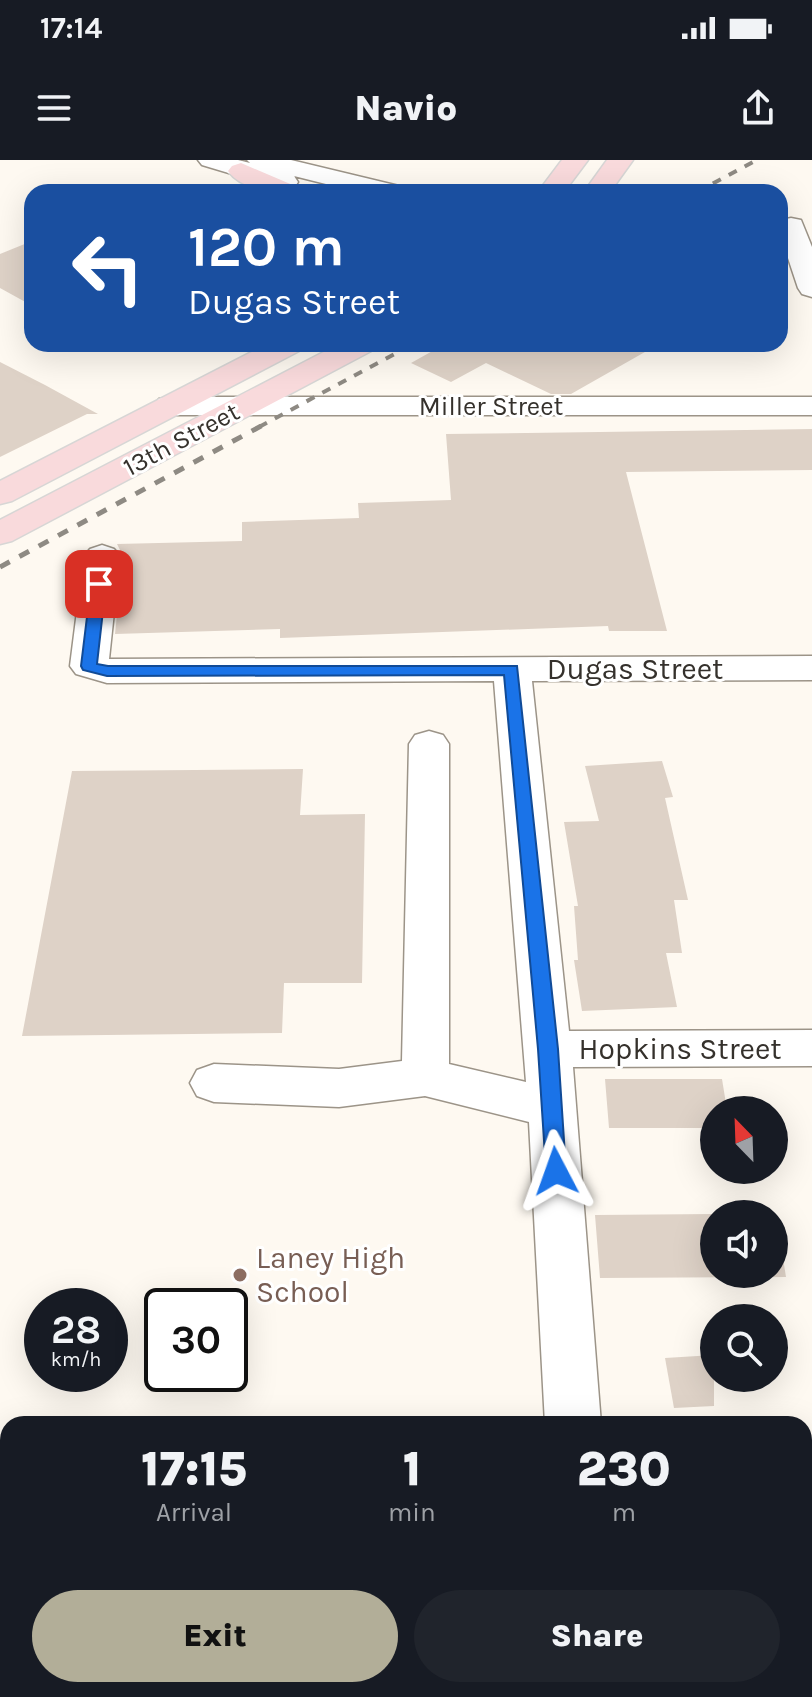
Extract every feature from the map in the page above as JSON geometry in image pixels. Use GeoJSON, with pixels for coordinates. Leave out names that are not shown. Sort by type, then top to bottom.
{"type":"FeatureCollection","features":[{"type":"Feature","properties":{"kind":"main road"},"geometry":{"type":"LineString","coordinates":[[557,184],[575,160]]}},
{"type":"Feature","properties":{"kind":"main road"},"geometry":{"type":"LineString","coordinates":[[603,184],[620,160]]}},
{"type":"Feature","properties":{"kind":"main road"},"geometry":{"type":"LineString","coordinates":[[250,166],[275,184]]}},
{"type":"Feature","properties":{"kind":"main road"},"geometry":{"type":"LineString","coordinates":[[0,494],[275,352]]}},
{"type":"Feature","properties":{"kind":"main road","name":"13th Street"},"geometry":{"type":"LineString","coordinates":[[0,534],[347,352]]}},
{"type":"Feature","properties":{"kind":"street"},"geometry":{"type":"LineString","coordinates":[[211,160],[347,184]]}},
{"type":"Feature","properties":{"kind":"street"},"geometry":{"type":"LineString","coordinates":[[250,166],[303,184]]}},
{"type":"Feature","properties":{"kind":"street"},"geometry":{"type":"LineString","coordinates":[[794,226],[812,288]]}},
{"type":"Feature","properties":{"kind":"street","name":"Miller Street"},"geometry":{"type":"LineString","coordinates":[[170,406],[812,406]]}},
{"type":"Feature","properties":{"kind":"street","name":"Dugas Street"},"geometry":{"type":"LineString","coordinates":[[102,556],[89,666],[107,671],[812,668]]}},
{"type":"Feature","properties":{"kind":"street"},"geometry":{"type":"LineString","coordinates":[[512,670],[548,1049],[572,1416]]}},
{"type":"Feature","properties":{"kind":"street"},"geometry":{"type":"LineString","coordinates":[[425,1077],[429,744]]}},
{"type":"Feature","properties":{"kind":"street","name":"Hopkins Street"},"geometry":{"type":"LineString","coordinates":[[548,1049],[812,1048]]}},
{"type":"Feature","properties":{"kind":"street"},"geometry":{"type":"LineString","coordinates":[[214,1083],[339,1088],[425,1077],[552,1108]]}},
{"type":"Feature","properties":{"kind":"building"},"geometry":{"type":"Polygon","coordinates":[[[24,244],[24,301],[0,288],[0,254],[24,244]]]}},
{"type":"Feature","properties":{"kind":"building"},"geometry":{"type":"Polygon","coordinates":[[[431,352],[645,352],[571,394],[551,394],[486,363],[451,382],[411,363],[431,352]]]}},
{"type":"Feature","properties":{"kind":"building"},"geometry":{"type":"Polygon","coordinates":[[[0,362],[98,414],[87,414],[0,457],[0,362]]]}},
{"type":"Feature","properties":{"kind":"building"},"geometry":{"type":"Polygon","coordinates":[[[812,429],[812,470],[626,472],[667,631],[609,631],[608,626],[280,638],[280,629],[115,634],[123,556],[117,544],[242,541],[242,522],[359,518],[358,503],[451,500],[446,434],[812,429]]]}},
{"type":"Feature","properties":{"kind":"building"},"geometry":{"type":"Polygon","coordinates":[[[662,761],[673,797],[665,798],[688,900],[674,900],[682,953],[666,953],[677,1007],[582,1011],[574,960],[578,960],[574,906],[578,906],[564,822],[599,821],[585,766],[662,761]]]}},
{"type":"Feature","properties":{"kind":"building"},"geometry":{"type":"Polygon","coordinates":[[[303,769],[300,815],[365,814],[362,983],[284,983],[282,1033],[22,1036],[72,771],[303,769]]]}},
{"type":"Feature","properties":{"kind":"building"},"geometry":{"type":"Polygon","coordinates":[[[605,1079],[722,1079],[725,1096],[700,1096],[700,1128],[609,1128],[605,1079]]]}},
{"type":"Feature","properties":{"kind":"building"},"geometry":{"type":"Polygon","coordinates":[[[700,1214],[700,1277],[600,1278],[595,1215],[700,1214]]]}},
{"type":"Feature","properties":{"kind":"building"},"geometry":{"type":"Polygon","coordinates":[[[700,1356],[700,1392],[714,1392],[714,1406],[674,1408],[665,1358],[700,1356]]]}},
{"type":"Feature","properties":{"kind":"railway"},"geometry":{"type":"LineString","coordinates":[[712,184],[757,160]]}},
{"type":"Feature","properties":{"kind":"railway"},"geometry":{"type":"LineString","coordinates":[[259,427],[398,352]]}},
{"type":"Feature","properties":{"kind":"railway"},"geometry":{"type":"LineString","coordinates":[[0,567],[263,425]]}},
{"type":"Feature","properties":{"kind":"place","name":"Laney High School"},"geometry":{"type":"Point","coordinates":[240,1275]}},
{"type":"Feature","properties":{"kind":"route"},"geometry":{"type":"LineString","coordinates":[[99,584],[89,666],[107,671],[512,670],[548,1049],[556,1171]]}}]}
